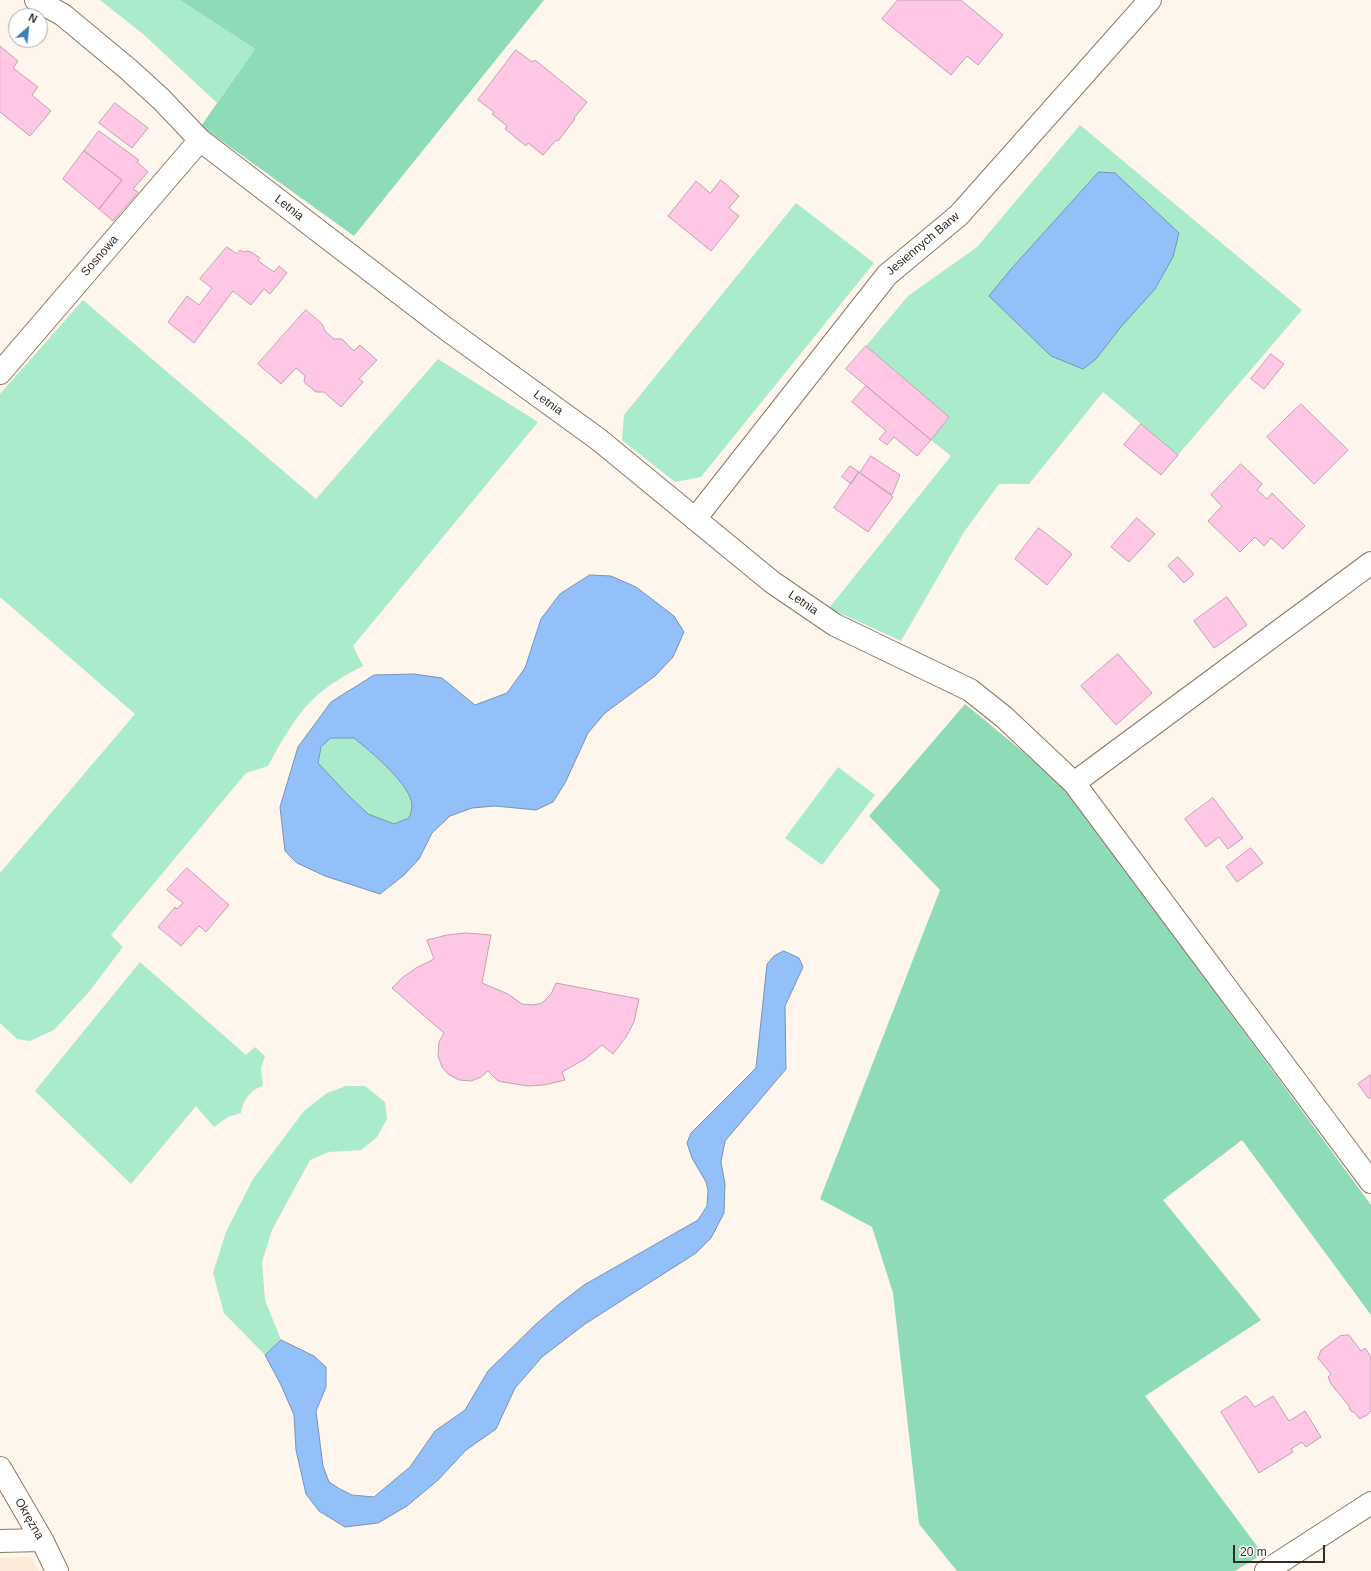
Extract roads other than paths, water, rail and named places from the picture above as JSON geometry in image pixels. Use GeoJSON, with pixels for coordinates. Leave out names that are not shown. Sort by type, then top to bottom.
{"type":"FeatureCollection","features":[{"type":"Feature","properties":{"kind":"street","name":"Letnia"},"geometry":{"type":"LineString","coordinates":[[36,0],[64,16],[128,69],[200,140],[445,328],[598,439],[772,582],[835,625],[970,690],[1004,717],[1074,783],[1371,1182]]}},
{"type":"Feature","properties":{"kind":"street","name":"Jesiennych Barw"},"geometry":{"type":"LineString","coordinates":[[695,519],[887,275],[959,215],[1150,0]]}},
{"type":"Feature","properties":{"kind":"street","name":"Sosnowa"},"geometry":{"type":"LineString","coordinates":[[0,373],[200,140]]}},
{"type":"Feature","properties":{"kind":"street"},"geometry":{"type":"LineString","coordinates":[[1074,783],[1371,563]]}},
{"type":"Feature","properties":{"kind":"street","name":"Okrężna"},"geometry":{"type":"LineString","coordinates":[[0,1468],[42,1540],[57,1571]]}},
{"type":"Feature","properties":{"kind":"street"},"geometry":{"type":"LineString","coordinates":[[1266,1571],[1371,1503]]}},
{"type":"Feature","properties":{"kind":"street"},"geometry":{"type":"LineString","coordinates":[[0,1541],[42,1540]]}},
{"type":"Feature","properties":{"kind":"water"},"geometry":{"type":"Polygon","coordinates":[[[1099,172],[1115,173],[1179,233],[1173,257],[1155,289],[1120,328],[1096,359],[1083,369],[1051,356],[989,296],[1012,268],[1099,172]]]}},
{"type":"Feature","properties":{"kind":"water"},"geometry":{"type":"Polygon","coordinates":[[[590,575],[611,576],[636,587],[674,616],[684,632],[673,657],[655,676],[605,713],[588,733],[565,783],[553,802],[536,810],[495,806],[472,808],[450,816],[432,833],[419,859],[404,875],[380,894],[325,876],[297,863],[285,851],[280,807],[298,747],[331,702],[374,675],[414,674],[442,678],[475,705],[507,693],[525,668],[541,619],[560,594],[590,575]],[[331,738],[321,747],[318,763],[368,814],[394,824],[409,818],[412,806],[405,788],[389,769],[354,738],[331,738]]]}},
{"type":"Feature","properties":{"kind":"water"},"geometry":{"type":"Polygon","coordinates":[[[784,951],[799,958],[803,967],[785,1006],[786,1069],[725,1141],[721,1162],[725,1184],[724,1213],[711,1238],[696,1253],[585,1324],[542,1357],[515,1388],[496,1429],[466,1450],[438,1480],[407,1506],[378,1523],[345,1527],[319,1511],[306,1494],[296,1450],[294,1415],[281,1385],[265,1355],[281,1340],[314,1356],[326,1367],[326,1387],[316,1411],[323,1466],[329,1482],[340,1489],[352,1495],[374,1497],[410,1467],[435,1431],[465,1410],[488,1371],[535,1325],[558,1305],[584,1285],[698,1220],[707,1206],[708,1190],[706,1182],[692,1158],[687,1143],[691,1133],[756,1068],[767,964],[774,956],[784,951]]]}}]}
